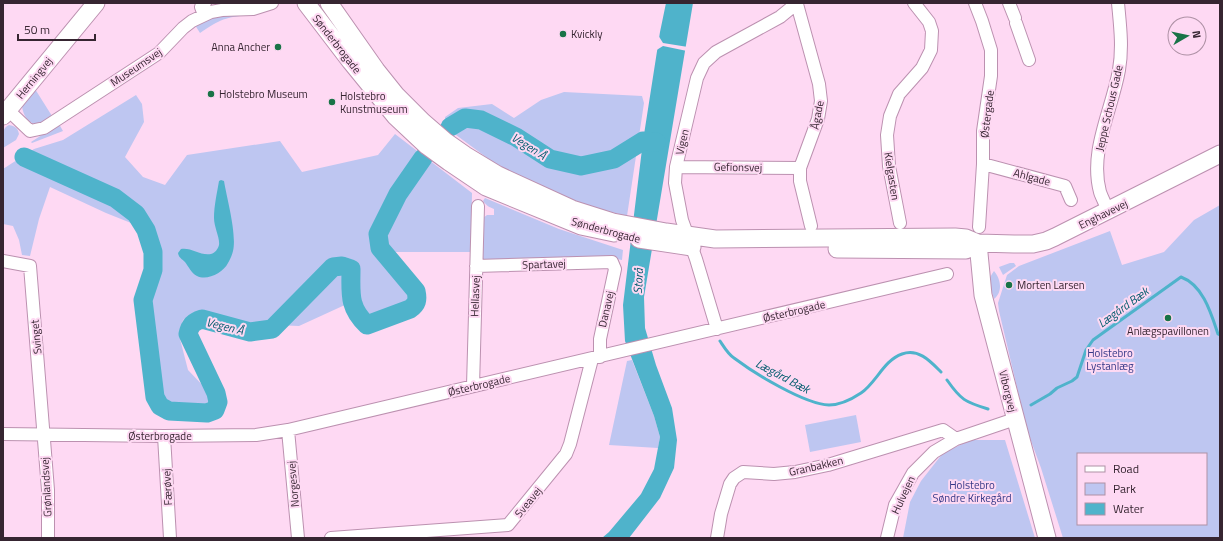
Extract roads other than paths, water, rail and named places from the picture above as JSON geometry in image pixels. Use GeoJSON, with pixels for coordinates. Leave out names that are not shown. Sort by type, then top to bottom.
{"type":"FeatureCollection","features":[{"type":"Feature","properties":{"kind":"street","name":"Herningvej"},"geometry":{"type":"LineString","coordinates":[[6,113],[96,3]]}},
{"type":"Feature","properties":{"kind":"street","name":"Museumsvej"},"geometry":{"type":"LineString","coordinates":[[6,113],[30,132],[44,128],[159,52],[204,9],[222,10],[261,7],[272,3]]}},
{"type":"Feature","properties":{"kind":"street","name":"Sønderbrogade"},"geometry":{"type":"LineString","coordinates":[[306,3],[382,101],[408,129],[427,146],[486,187],[581,226],[617,229],[690,241],[715,238],[955,237],[972,239]]}},
{"type":"Feature","properties":{"kind":"street"},"geometry":{"type":"LineString","coordinates":[[314,3],[351,62]]}},
{"type":"Feature","properties":{"kind":"street","name":"Sønderbrogade"},"geometry":{"type":"LineString","coordinates":[[329,3],[376,70],[396,95],[423,122],[445,141],[498,175],[617,229]]}},
{"type":"Feature","properties":{"kind":"street","name":"Vigen"},"geometry":{"type":"LineString","coordinates":[[717,329],[682,220],[675,183],[676,167],[697,78],[704,63],[716,52],[780,17],[797,3]]}},
{"type":"Feature","properties":{"kind":"street","name":"Ågade"},"geometry":{"type":"LineString","coordinates":[[797,3],[819,84],[821,101],[818,119],[800,168],[800,181],[811,226]]}},
{"type":"Feature","properties":{"kind":"street","name":"Kielgasten"},"geometry":{"type":"LineString","coordinates":[[900,223],[889,166],[887,135],[890,116],[899,94],[922,68],[931,50],[932,31],[928,22],[914,3]]}},
{"type":"Feature","properties":{"kind":"street","name":"Østergade"},"geometry":{"type":"LineString","coordinates":[[972,239],[983,164],[983,131],[991,76],[991,50],[975,3]]}},
{"type":"Feature","properties":{"kind":"street"},"geometry":{"type":"LineString","coordinates":[[1009,3],[1029,60]]}},
{"type":"Feature","properties":{"kind":"street","name":"Jeppe Schous Gade"},"geometry":{"type":"LineString","coordinates":[[1108,211],[1100,193],[1097,174],[1098,154],[1119,70],[1122,41],[1118,3]]}},
{"type":"Feature","properties":{"kind":"street","name":"Enghavevej"},"geometry":{"type":"LineString","coordinates":[[972,239],[1033,244],[1046,242],[1220,154]]}},
{"type":"Feature","properties":{"kind":"street","name":"Ahlgade"},"geometry":{"type":"LineString","coordinates":[[983,164],[1065,186],[1071,200]]}},
{"type":"Feature","properties":{"kind":"street","name":"Gefionsvej"},"geometry":{"type":"LineString","coordinates":[[676,167],[800,168]]}},
{"type":"Feature","properties":{"kind":"street","name":"Hellasvej"},"geometry":{"type":"LineString","coordinates":[[473,386],[478,206]]}},
{"type":"Feature","properties":{"kind":"street","name":"Viborgvej"},"geometry":{"type":"LineString","coordinates":[[972,239],[983,295],[1047,538]]}},
{"type":"Feature","properties":{"kind":"street","name":"Svinget"},"geometry":{"type":"LineString","coordinates":[[3,261],[30,266],[44,435]]}},
{"type":"Feature","properties":{"kind":"street","name":"Spartavej"},"geometry":{"type":"LineString","coordinates":[[476,266],[612,262]]}},
{"type":"Feature","properties":{"kind":"street","name":"Danavej"},"geometry":{"type":"LineString","coordinates":[[596,358],[615,269],[612,262]]}},
{"type":"Feature","properties":{"kind":"street","name":"Østerbrogade"},"geometry":{"type":"LineString","coordinates":[[3,434],[164,436],[256,435],[288,430],[947,274]]}},
{"type":"Feature","properties":{"kind":"street","name":"Sveavej"},"geometry":{"type":"LineString","coordinates":[[331,538],[508,526],[566,454],[596,358]]}},
{"type":"Feature","properties":{"kind":"street","name":"Hulvejen"},"geometry":{"type":"LineString","coordinates":[[886,538],[895,505],[913,473],[934,452],[956,439],[1015,419]]}},
{"type":"Feature","properties":{"kind":"street","name":"Norgesvej"},"geometry":{"type":"LineString","coordinates":[[288,430],[298,538]]}},
{"type":"Feature","properties":{"kind":"street","name":"Granbakken"},"geometry":{"type":"LineString","coordinates":[[717,538],[730,484],[734,478],[744,472],[774,474],[795,472],[828,464],[943,430],[956,439]]}},
{"type":"Feature","properties":{"kind":"street","name":"Grønlandsvej"},"geometry":{"type":"LineString","coordinates":[[44,435],[48,490],[48,538]]}},
{"type":"Feature","properties":{"kind":"street","name":"Færøvej"},"geometry":{"type":"LineString","coordinates":[[164,436],[170,538]]}},
{"type":"Feature","properties":{"kind":"water","name":"Storå"},"geometry":{"type":"Polygon","coordinates":[[[666,3],[693,3],[644,297],[645,328],[656,365],[672,408],[677,440],[674,468],[660,498],[629,538],[602,538],[609,532],[641,494],[654,469],[660,437],[654,416],[625,341],[623,305],[643,141],[666,3]]]}},
{"type":"Feature","properties":{"kind":"water"},"geometry":{"type":"Polygon","coordinates":[[[219,181],[224,181],[231,216],[234,235],[233,251],[226,267],[219,273],[210,277],[201,277],[193,273],[178,253],[181,249],[188,249],[203,254],[211,254],[217,249],[219,242],[214,221],[214,213],[219,181]]]}},
{"type":"Feature","properties":{"kind":"waterway","name":"Vegen Å"},"geometry":{"type":"LineString","coordinates":[[450,127],[465,118],[481,120],[516,137],[550,159],[581,166],[614,159],[643,141],[656,142]]}},
{"type":"Feature","properties":{"kind":"waterway","name":"Vegen Å"},"geometry":{"type":"LineString","coordinates":[[24,157],[115,198],[136,214],[146,230],[153,252],[153,270],[143,300],[155,397],[160,406],[169,411],[207,413],[215,410],[218,402],[216,393],[188,334],[192,324],[196,321],[202,319],[250,332],[272,329],[333,267],[342,266],[351,269],[352,299],[356,312],[367,325],[410,309],[416,303],[416,291],[380,248],[378,234],[398,194],[423,158]]}},
{"type":"Feature","properties":{"kind":"waterway","name":"Lægård Bæk"},"geometry":{"type":"LineString","coordinates":[[1031,405],[1077,377],[1086,350],[1093,340],[1181,277],[1189,281],[1201,293],[1209,309],[1218,334],[1220,335]]}},
{"type":"Feature","properties":{"kind":"waterway","name":"Lægård Bæk"},"geometry":{"type":"LineString","coordinates":[[720,341],[732,356],[766,379],[793,394],[829,405],[846,401],[861,393],[871,384],[890,361],[902,354],[919,354],[929,360],[941,372]]}},
{"type":"Feature","properties":{"kind":"waterway","name":"Lægård Bæk"},"geometry":{"type":"LineString","coordinates":[[947,380],[956,392],[964,399],[988,409]]}},
{"type":"Feature","properties":{"kind":"place","name":"Kvickly"},"geometry":{"type":"Point","coordinates":[563,34]}},
{"type":"Feature","properties":{"kind":"place","name":"Anna Ancher"},"geometry":{"type":"Point","coordinates":[278,47]}},
{"type":"Feature","properties":{"kind":"place","name":"Holstebro Museum"},"geometry":{"type":"Point","coordinates":[211,94]}},
{"type":"Feature","properties":{"kind":"place","name":"Holstebro Kunstmuseum"},"geometry":{"type":"Point","coordinates":[332,102]}},
{"type":"Feature","properties":{"kind":"place","name":"Morten Larsen"},"geometry":{"type":"Point","coordinates":[1009,285]}},
{"type":"Feature","properties":{"kind":"place","name":"Anlægspavillonen"},"geometry":{"type":"Point","coordinates":[1168,318]}},
{"type":"Feature","properties":{"kind":"park label","name":"Holstebro Lystanlæg"},"geometry":{"type":"Point","coordinates":[1110,359]}},
{"type":"Feature","properties":{"kind":"park label","name":"Holstebro Søndre Kirkegård"},"geometry":{"type":"Point","coordinates":[972,491]}}]}
